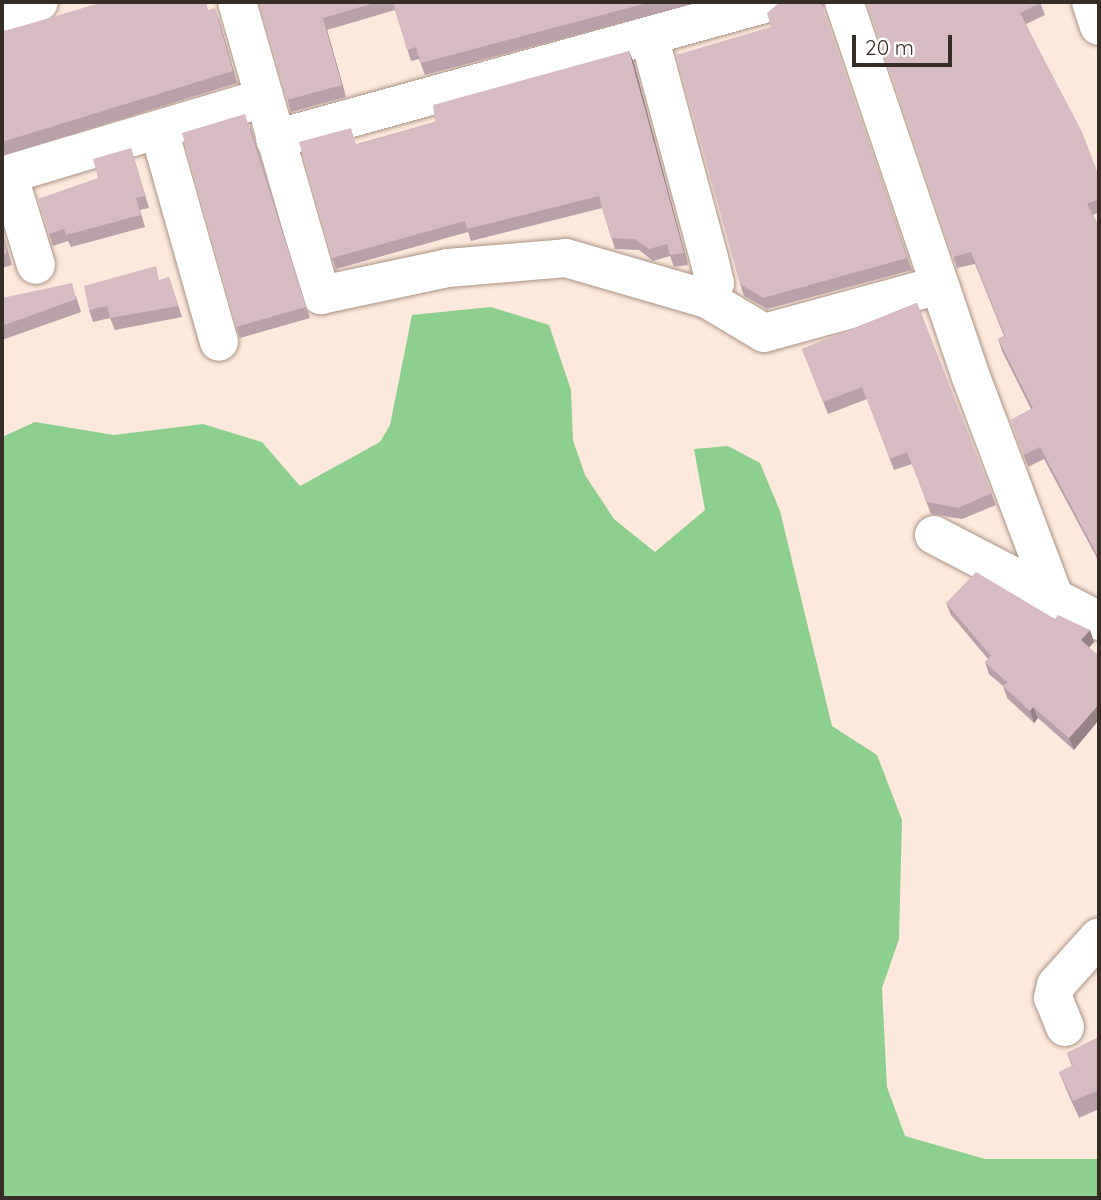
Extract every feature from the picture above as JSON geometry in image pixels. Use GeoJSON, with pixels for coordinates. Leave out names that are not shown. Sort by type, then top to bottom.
{"type":"FeatureCollection","features":[{"type":"Feature","properties":{"kind":"street"},"geometry":{"type":"LineString","coordinates":[[2,12],[39,2]]}},
{"type":"Feature","properties":{"kind":"street"},"geometry":{"type":"LineString","coordinates":[[237,2],[321,295],[448,268],[566,258],[707,299],[764,333],[939,285]]}},
{"type":"Feature","properties":{"kind":"street"},"geometry":{"type":"LineString","coordinates":[[275,139],[771,2]]}},
{"type":"Feature","properties":{"kind":"street"},"geometry":{"type":"LineString","coordinates":[[844,2],[939,285],[1055,598]]}},
{"type":"Feature","properties":{"kind":"street"},"geometry":{"type":"LineString","coordinates":[[1091,2],[1099,26]]}},
{"type":"Feature","properties":{"kind":"street"},"geometry":{"type":"LineString","coordinates":[[649,36],[715,283],[707,299]]}},
{"type":"Feature","properties":{"kind":"street"},"geometry":{"type":"LineString","coordinates":[[36,265],[5,175],[264,98]]}},
{"type":"Feature","properties":{"kind":"street"},"geometry":{"type":"LineString","coordinates":[[159,130],[219,342]]}},
{"type":"Feature","properties":{"kind":"street"},"geometry":{"type":"LineString","coordinates":[[934,535],[1099,621]]}},
{"type":"Feature","properties":{"kind":"street"},"geometry":{"type":"LineString","coordinates":[[1065,1027],[1052,998],[1056,985],[1099,937]]}},
{"type":"Feature","properties":{"kind":"green space"},"geometry":{"type":"Polygon","coordinates":[[[491,307],[549,325],[571,390],[573,440],[585,475],[614,519],[655,552],[705,510],[694,449],[728,446],[760,463],[780,511],[832,726],[877,755],[902,820],[899,939],[882,988],[887,1087],[905,1136],[985,1159],[1099,1159],[1099,1198],[2,1198],[2,437],[35,422],[114,435],[203,424],[262,442],[300,486],[380,442],[390,425],[412,315],[491,307]]]}},
{"type":"Feature","properties":{"kind":"building"},"geometry":{"type":"Polygon","coordinates":[[[103,2],[206,2],[208,10],[215,8],[233,71],[2,142],[2,32],[103,2]]]}},
{"type":"Feature","properties":{"kind":"building"},"geometry":{"type":"Polygon","coordinates":[[[259,2],[378,2],[323,18],[342,85],[287,100],[259,2]]]}},
{"type":"Feature","properties":{"kind":"building"},"geometry":{"type":"Polygon","coordinates":[[[393,2],[651,2],[421,63],[416,47],[407,50],[393,2]]]}},
{"type":"Feature","properties":{"kind":"building"},"geometry":{"type":"Polygon","coordinates":[[[780,2],[821,2],[907,258],[763,298],[740,284],[676,55],[771,27],[767,13],[780,2]]]}},
{"type":"Feature","properties":{"kind":"building"},"geometry":{"type":"Polygon","coordinates":[[[867,2],[1040,2],[1020,13],[1082,132],[1099,176],[1099,199],[1087,204],[1099,227],[1099,558],[1040,447],[1024,455],[1011,420],[1033,408],[998,339],[1005,336],[971,252],[953,257],[867,2]]]}},
{"type":"Feature","properties":{"kind":"building"},"geometry":{"type":"Polygon","coordinates":[[[629,51],[684,253],[670,255],[667,244],[649,249],[634,239],[611,238],[599,196],[467,229],[465,221],[332,258],[299,142],[351,128],[356,145],[435,122],[433,105],[629,51]]]}},
{"type":"Feature","properties":{"kind":"building"},"geometry":{"type":"Polygon","coordinates":[[[245,114],[306,307],[236,327],[182,133],[245,114]]]}},
{"type":"Feature","properties":{"kind":"building"},"geometry":{"type":"Polygon","coordinates":[[[131,148],[145,196],[136,198],[141,215],[66,235],[64,229],[49,234],[38,199],[98,178],[93,159],[131,148]]]}},
{"type":"Feature","properties":{"kind":"building"},"geometry":{"type":"Polygon","coordinates":[[[2,233],[7,253],[2,254],[2,233]]]}},
{"type":"Feature","properties":{"kind":"building"},"geometry":{"type":"Polygon","coordinates":[[[156,266],[159,280],[169,277],[178,306],[110,318],[107,306],[89,310],[84,286],[156,266]]]}},
{"type":"Feature","properties":{"kind":"building"},"geometry":{"type":"Polygon","coordinates":[[[72,283],[76,299],[2,326],[2,298],[72,283]]]}},
{"type":"Feature","properties":{"kind":"building"},"geometry":{"type":"Polygon","coordinates":[[[917,303],[992,493],[958,508],[927,502],[907,452],[890,459],[862,387],[823,402],[802,349],[917,303]]]}},
{"type":"Feature","properties":{"kind":"building"},"geometry":{"type":"Polygon","coordinates":[[[976,572],[1055,619],[1058,615],[1090,630],[1081,640],[1099,656],[1099,704],[1069,738],[1033,707],[1030,711],[1003,686],[1007,682],[985,662],[991,656],[946,603],[976,572]]]}},
{"type":"Feature","properties":{"kind":"building"},"geometry":{"type":"Polygon","coordinates":[[[1099,1037],[1099,1090],[1073,1101],[1059,1072],[1073,1065],[1067,1053],[1099,1037]]]}}]}
